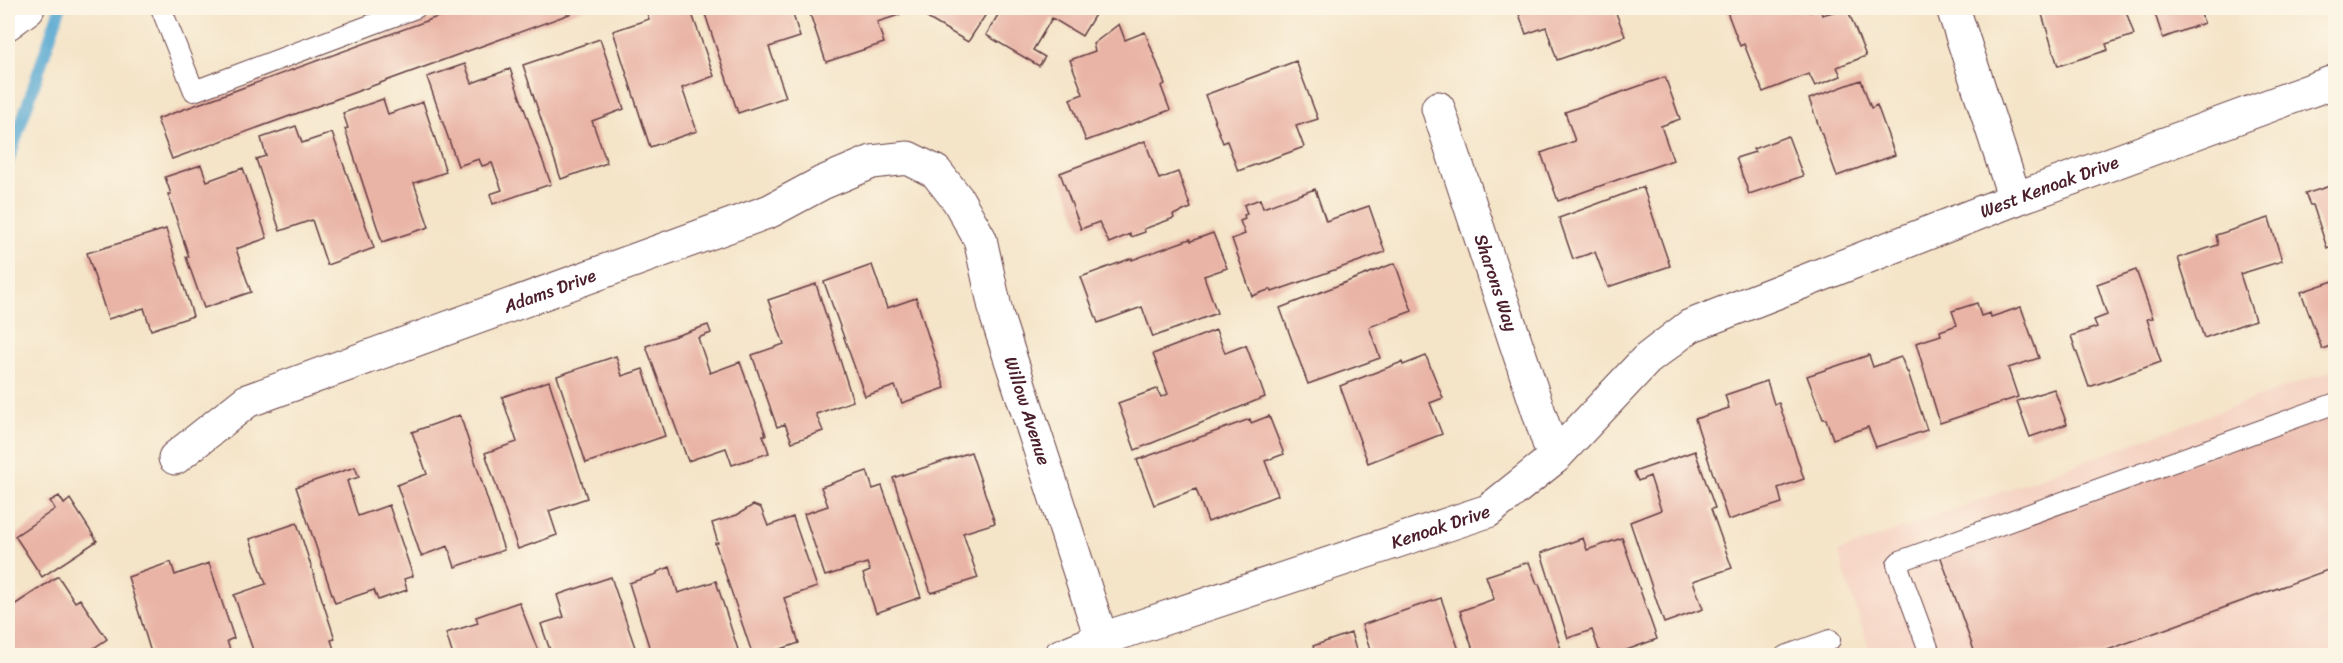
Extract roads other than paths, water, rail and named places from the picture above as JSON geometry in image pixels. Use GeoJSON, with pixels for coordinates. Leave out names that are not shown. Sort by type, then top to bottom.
{"type":"FeatureCollection","features":[{"type":"Feature","properties":{"kind":"street"},"geometry":{"type":"LineString","coordinates":[[8,23],[28,8]]}},
{"type":"Feature","properties":{"kind":"street"},"geometry":{"type":"LineString","coordinates":[[1953,8],[2015,200]]}},
{"type":"Feature","properties":{"kind":"street","name":"West Kenoak Drive"},"geometry":{"type":"LineString","coordinates":[[1763,299],[2015,200],[2336,81]]}},
{"type":"Feature","properties":{"kind":"street","name":"Sharons Way"},"geometry":{"type":"LineString","coordinates":[[1438,108],[1554,458]]}},
{"type":"Feature","properties":{"kind":"street","name":"Adams Drive"},"geometry":{"type":"LineString","coordinates":[[175,458],[247,401],[770,211],[822,183],[872,162],[908,158],[936,172]]}},
{"type":"Feature","properties":{"kind":"street","name":"Willow Avenue"},"geometry":{"type":"LineString","coordinates":[[936,172],[958,200],[980,239],[997,317],[1104,647]]}},
{"type":"Feature","properties":{"kind":"street","name":"Kenoak Drive"},"geometry":{"type":"LineString","coordinates":[[1060,656],[1104,647],[1488,511],[1554,458],[1646,360],[1690,326],[1763,299]]}},
{"type":"Feature","properties":{"kind":"lane"},"geometry":{"type":"LineString","coordinates":[[161,8],[194,91],[416,8]]}},
{"type":"Feature","properties":{"kind":"lane"},"geometry":{"type":"LineString","coordinates":[[1931,656],[1897,564],[1900,561],[2336,403]]}},
{"type":"Feature","properties":{"kind":"lane"},"geometry":{"type":"LineString","coordinates":[[1785,656],[1830,640]]}},
{"type":"Feature","properties":{"kind":"waterway"},"geometry":{"type":"LineString","coordinates":[[8,162],[60,8]]}}]}
